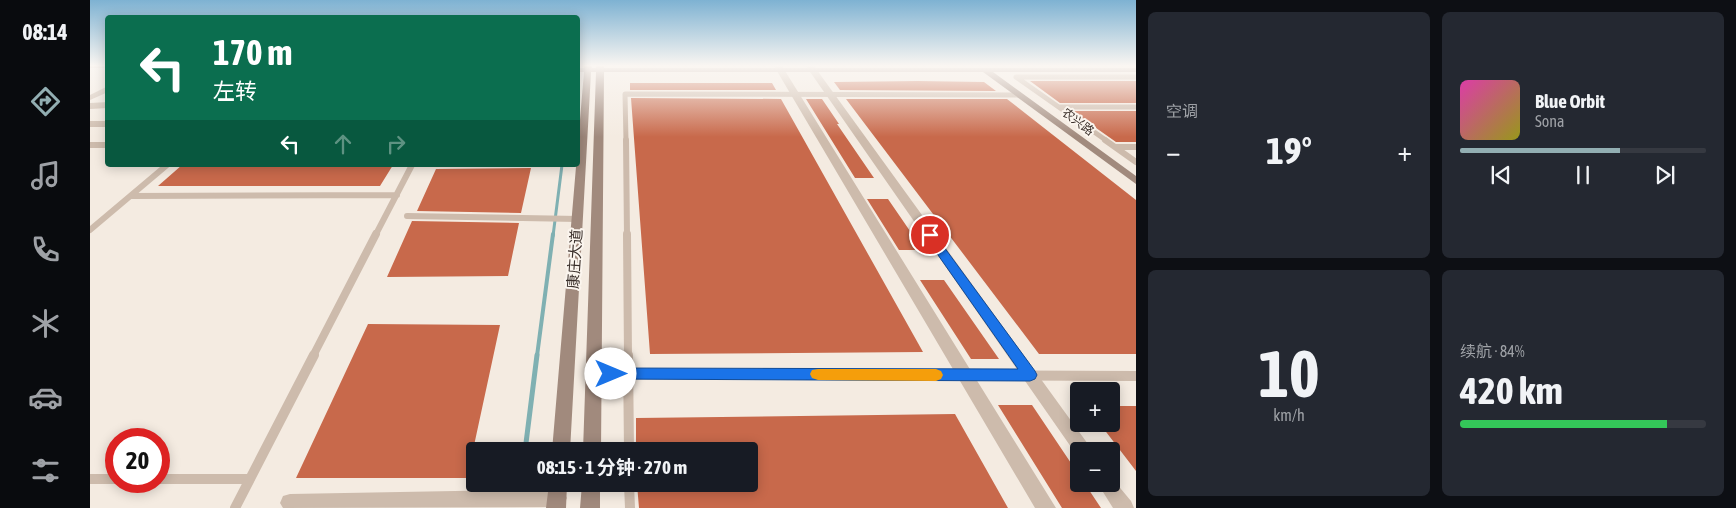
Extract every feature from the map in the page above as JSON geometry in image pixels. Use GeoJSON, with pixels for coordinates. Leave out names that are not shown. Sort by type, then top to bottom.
{"type":"FeatureCollection","features":[{"type":"Feature","properties":{"kind":"main road","name":"康庄大道"},"geometry":{"type":"LineString","coordinates":[[562,442],[589,90]]}},
{"type":"Feature","properties":{"kind":"main road","name":"康庄大道"},"geometry":{"type":"LineString","coordinates":[[591,90],[592,442]]}},
{"type":"Feature","properties":{"kind":"main road","name":"农兴路"},"geometry":{"type":"LineString","coordinates":[[1013,90],[1136,181]]}},
{"type":"Feature","properties":{"kind":"main road"},"geometry":{"type":"LineString","coordinates":[[590,508],[591,492]]}},
{"type":"Feature","properties":{"kind":"street"},"geometry":{"type":"LineString","coordinates":[[90,98],[105,90]]}},
{"type":"Feature","properties":{"kind":"street"},"geometry":{"type":"LineString","coordinates":[[792,90],[1046,508]]}},
{"type":"Feature","properties":{"kind":"street"},"geometry":{"type":"LineString","coordinates":[[827,90],[1078,442]]}},
{"type":"Feature","properties":{"kind":"street"},"geometry":{"type":"LineString","coordinates":[[90,106],[105,106]]}},
{"type":"Feature","properties":{"kind":"street"},"geometry":{"type":"LineString","coordinates":[[90,124],[105,124]]}},
{"type":"Feature","properties":{"kind":"street"},"geometry":{"type":"LineString","coordinates":[[90,145],[105,145]]}},
{"type":"Feature","properties":{"kind":"street"},"geometry":{"type":"LineString","coordinates":[[1113,492],[1124,508]]}},
{"type":"Feature","properties":{"kind":"street"},"geometry":{"type":"LineString","coordinates":[[290,502],[557,497]]}},
{"type":"Feature","properties":{"kind":"lane"},"geometry":{"type":"LineString","coordinates":[[1034,90],[1136,162]]}},
{"type":"Feature","properties":{"kind":"lane"},"geometry":{"type":"LineString","coordinates":[[629,442],[625,94],[1020,95]]}},
{"type":"Feature","properties":{"kind":"lane"},"geometry":{"type":"LineString","coordinates":[[1059,108],[1136,107]]}},
{"type":"Feature","properties":{"kind":"lane"},"geometry":{"type":"LineString","coordinates":[[1116,147],[1136,147]]}},
{"type":"Feature","properties":{"kind":"lane"},"geometry":{"type":"LineString","coordinates":[[90,230],[166,167]]}},
{"type":"Feature","properties":{"kind":"lane"},"geometry":{"type":"LineString","coordinates":[[235,508],[411,167]]}},
{"type":"Feature","properties":{"kind":"lane"},"geometry":{"type":"LineString","coordinates":[[130,196],[397,195]]}},
{"type":"Feature","properties":{"kind":"lane"},"geometry":{"type":"LineString","coordinates":[[407,216],[578,219]]}},
{"type":"Feature","properties":{"kind":"lane"},"geometry":{"type":"LineString","coordinates":[[593,374],[1136,376]]}},
{"type":"Feature","properties":{"kind":"lane"},"geometry":{"type":"LineString","coordinates":[[90,479],[105,479]]}},
{"type":"Feature","properties":{"kind":"lane"},"geometry":{"type":"LineString","coordinates":[[170,479],[250,479]]}},
{"type":"Feature","properties":{"kind":"lane"},"geometry":{"type":"LineString","coordinates":[[630,492],[630,508]]}},
{"type":"Feature","properties":{"kind":"building"},"geometry":{"type":"Polygon","coordinates":[[[630,90],[776,90],[776,90],[630,90]]]}},
{"type":"Feature","properties":{"kind":"building"},"geometry":{"type":"Polygon","coordinates":[[[840,90],[994,90],[996,91],[840,90]]]}},
{"type":"Feature","properties":{"kind":"building"},"geometry":{"type":"Polygon","coordinates":[[[1042,90],[1136,90],[1136,103],[1060,103],[1042,90]]]}},
{"type":"Feature","properties":{"kind":"building"},"geometry":{"type":"Polygon","coordinates":[[[631,98],[781,99],[923,352],[650,354],[631,98]]]}},
{"type":"Feature","properties":{"kind":"building"},"geometry":{"type":"Polygon","coordinates":[[[806,99],[822,99],[874,178],[855,178],[806,99]]]}},
{"type":"Feature","properties":{"kind":"building"},"geometry":{"type":"Polygon","coordinates":[[[846,99],[1007,99],[1136,200],[1136,354],[1039,354],[846,99]]]}},
{"type":"Feature","properties":{"kind":"building"},"geometry":{"type":"Polygon","coordinates":[[[1072,111],[1136,111],[1136,142],[1116,142],[1072,111]]]}},
{"type":"Feature","properties":{"kind":"building"},"geometry":{"type":"Polygon","coordinates":[[[180,167],[392,167],[380,186],[158,186],[180,167]]]}},
{"type":"Feature","properties":{"kind":"building"},"geometry":{"type":"Polygon","coordinates":[[[531,168],[521,213],[417,211],[436,169],[531,168]]]}},
{"type":"Feature","properties":{"kind":"building"},"geometry":{"type":"Polygon","coordinates":[[[867,199],[888,199],[923,250],[899,250],[867,199]]]}},
{"type":"Feature","properties":{"kind":"building"},"geometry":{"type":"Polygon","coordinates":[[[412,221],[519,223],[508,276],[387,277],[412,221]]]}},
{"type":"Feature","properties":{"kind":"building"},"geometry":{"type":"Polygon","coordinates":[[[920,280],[944,280],[999,359],[971,359],[920,280]]]}},
{"type":"Feature","properties":{"kind":"building"},"geometry":{"type":"Polygon","coordinates":[[[368,324],[500,325],[475,442],[466,442],[466,478],[296,478],[368,324]]]}},
{"type":"Feature","properties":{"kind":"building"},"geometry":{"type":"Polygon","coordinates":[[[998,405],[1032,405],[1070,462],[1070,492],[1090,492],[1101,508],[1062,508],[998,405]]]}},
{"type":"Feature","properties":{"kind":"building"},"geometry":{"type":"Polygon","coordinates":[[[1120,406],[1136,406],[1136,471],[1120,450],[1120,442],[1114,442],[1106,432],[1120,432],[1120,406]]]}},
{"type":"Feature","properties":{"kind":"building"},"geometry":{"type":"Polygon","coordinates":[[[955,414],[1008,508],[639,508],[638,492],[758,492],[758,442],[636,442],[636,418],[955,414]]]}},
{"type":"Feature","properties":{"kind":"waterway"},"geometry":{"type":"LineString","coordinates":[[553,236],[562,167]]}},
{"type":"Feature","properties":{"kind":"waterway"},"geometry":{"type":"LineString","coordinates":[[537,356],[553,234]]}},
{"type":"Feature","properties":{"kind":"waterway"},"geometry":{"type":"LineString","coordinates":[[526,442],[537,355]]}},
{"type":"Feature","properties":{"kind":"slow traffic"},"geometry":{"type":"LineString","coordinates":[[818,374],[936,375]]}},
{"type":"Feature","properties":{"kind":"route"},"geometry":{"type":"LineString","coordinates":[[611,374],[1030,375],[930,235]]}}]}
